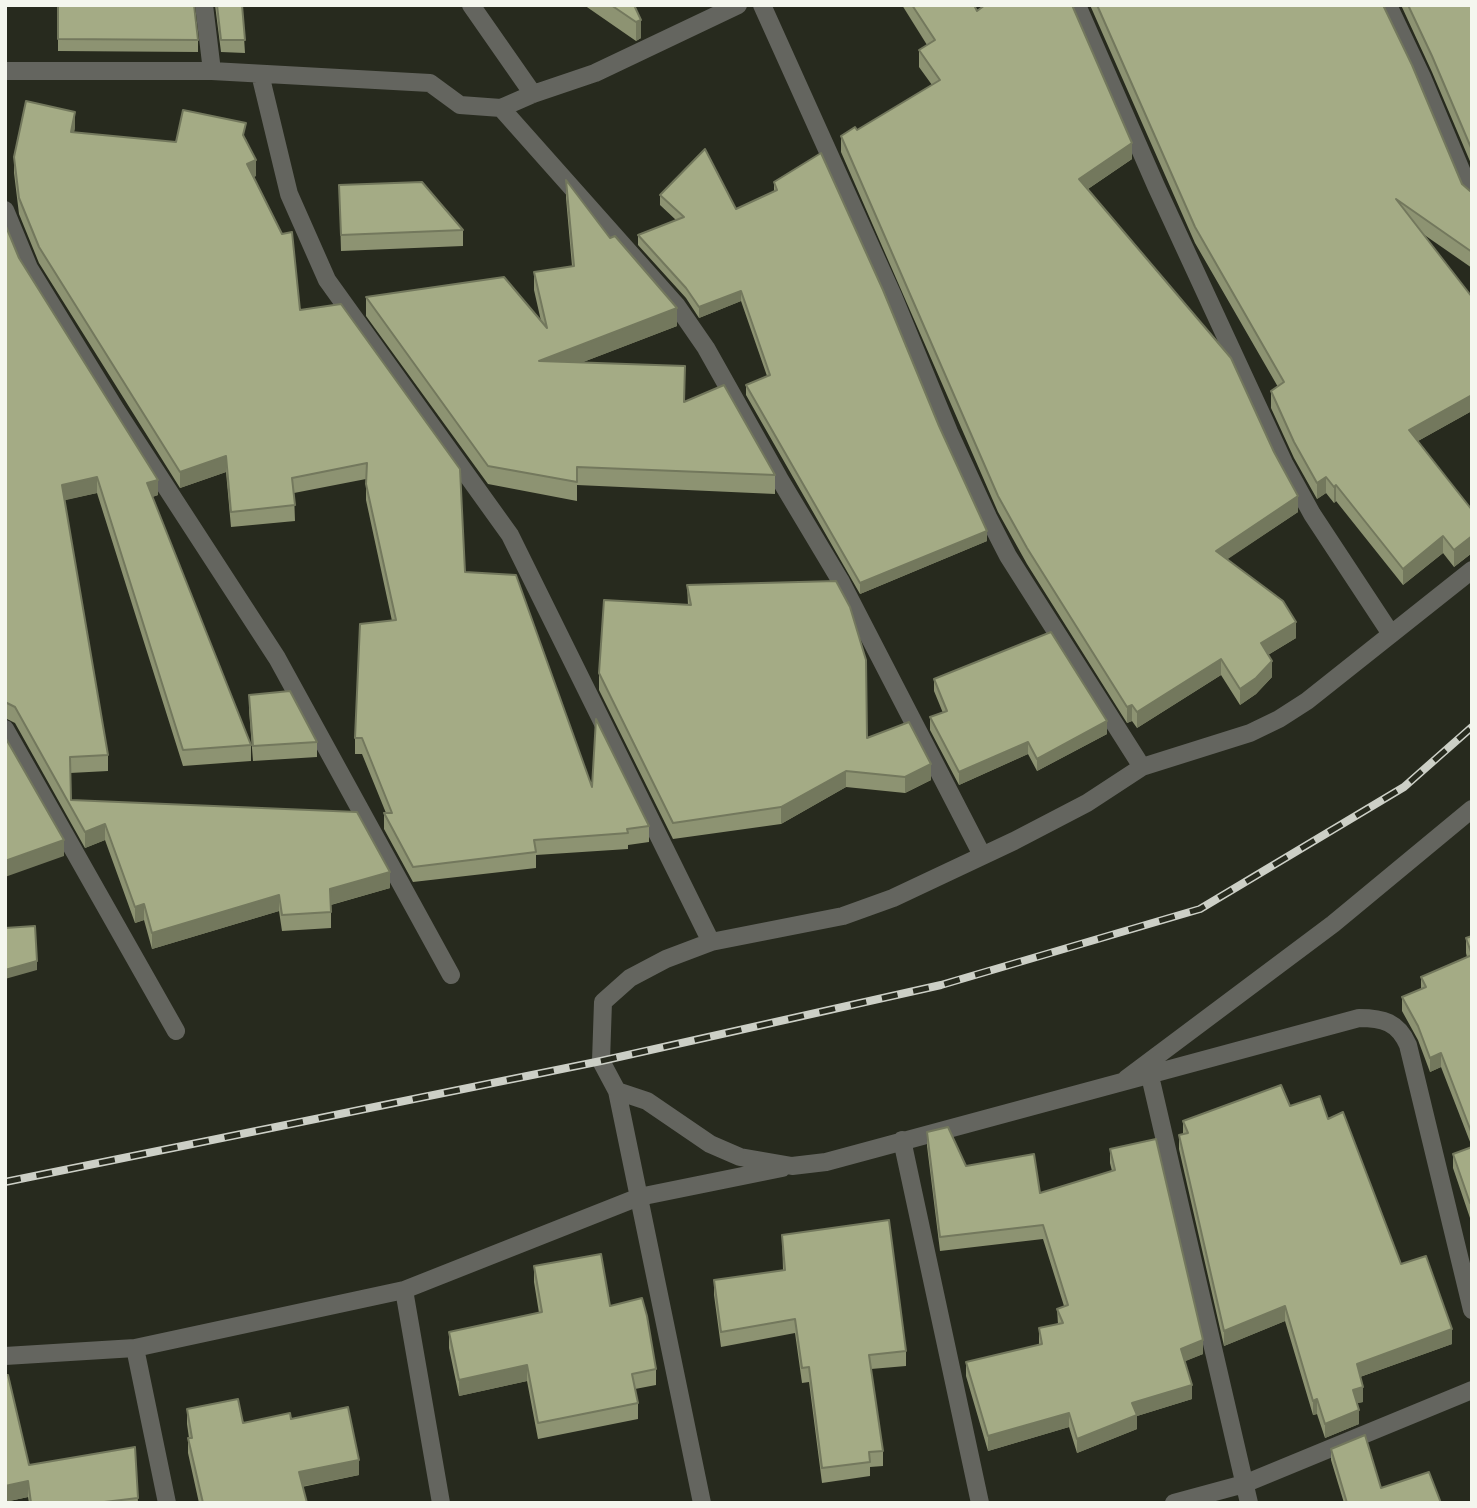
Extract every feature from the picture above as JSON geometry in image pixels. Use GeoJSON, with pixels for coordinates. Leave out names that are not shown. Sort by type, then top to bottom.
{"type":"FeatureCollection","features":[{"type":"Feature","properties":{"kind":"street"},"geometry":{"type":"LineString","coordinates":[[204,5],[212,71]]}},
{"type":"Feature","properties":{"kind":"street"},"geometry":{"type":"LineString","coordinates":[[471,5],[533,94]]}},
{"type":"Feature","properties":{"kind":"street"},"geometry":{"type":"LineString","coordinates":[[5,71],[212,71],[430,83],[460,105],[501,108],[595,73],[738,5]]}},
{"type":"Feature","properties":{"kind":"street"},"geometry":{"type":"LineString","coordinates":[[762,5],[893,296],[949,432],[988,517],[1008,556],[1142,766]]}},
{"type":"Feature","properties":{"kind":"street"},"geometry":{"type":"LineString","coordinates":[[1077,5],[1156,186],[1284,463],[1312,514],[1391,634]]}},
{"type":"Feature","properties":{"kind":"street"},"geometry":{"type":"LineString","coordinates":[[1388,5],[1422,77],[1472,196]]}},
{"type":"Feature","properties":{"kind":"street"},"geometry":{"type":"LineString","coordinates":[[260,74],[289,194],[327,279],[510,535],[711,942]]}},
{"type":"Feature","properties":{"kind":"street"},"geometry":{"type":"LineString","coordinates":[[501,108],[677,306],[706,348],[840,580],[982,855]]}},
{"type":"Feature","properties":{"kind":"street"},"geometry":{"type":"LineString","coordinates":[[5,210],[29,268],[116,410],[277,658],[450,975]]}},
{"type":"Feature","properties":{"kind":"street"},"geometry":{"type":"LineString","coordinates":[[702,1503],[617,1091],[601,1061],[603,1002],[631,978],[666,959],[711,942],[843,916],[893,898],[1087,803],[1142,766],[1227,741],[1279,719],[1315,695],[1472,570]]}},
{"type":"Feature","properties":{"kind":"street"},"geometry":{"type":"LineString","coordinates":[[5,729],[176,1031]]}},
{"type":"Feature","properties":{"kind":"street"},"geometry":{"type":"LineString","coordinates":[[1117,1085],[1334,924],[1472,809]]}},
{"type":"Feature","properties":{"kind":"street"},"geometry":{"type":"LineString","coordinates":[[5,1356],[135,1348],[404,1290],[639,1197],[792,1166],[825,1162],[1359,1018],[1377,1018],[1390,1022],[1402,1032],[1408,1045],[1472,1310]]}},
{"type":"Feature","properties":{"kind":"street"},"geometry":{"type":"LineString","coordinates":[[1150,1076],[1249,1503]]}},
{"type":"Feature","properties":{"kind":"street"},"geometry":{"type":"LineString","coordinates":[[617,1091],[647,1101],[710,1144],[740,1157],[792,1166]]}},
{"type":"Feature","properties":{"kind":"street"},"geometry":{"type":"LineString","coordinates":[[902,1140],[980,1503]]}},
{"type":"Feature","properties":{"kind":"street"},"geometry":{"type":"LineString","coordinates":[[404,1290],[441,1503]]}},
{"type":"Feature","properties":{"kind":"street"},"geometry":{"type":"LineString","coordinates":[[135,1348],[167,1503]]}},
{"type":"Feature","properties":{"kind":"street"},"geometry":{"type":"LineString","coordinates":[[1174,1503],[1244,1484],[1472,1390]]}},
{"type":"Feature","properties":{"kind":"building"},"geometry":{"type":"Polygon","coordinates":[[[58,5],[194,5],[198,40],[58,39],[58,5]]]}},
{"type":"Feature","properties":{"kind":"building"},"geometry":{"type":"Polygon","coordinates":[[[217,5],[242,5],[245,40],[221,40],[217,5]]]}},
{"type":"Feature","properties":{"kind":"building"},"geometry":{"type":"Polygon","coordinates":[[[611,5],[634,5],[641,20],[636,22],[611,5]]]}},
{"type":"Feature","properties":{"kind":"building"},"geometry":{"type":"Polygon","coordinates":[[[912,5],[974,5],[977,11],[985,5],[1072,5],[1132,143],[1079,179],[1231,358],[1274,452],[1298,496],[1216,551],[1283,601],[1296,622],[1261,643],[1272,661],[1256,678],[1240,689],[1221,659],[1137,712],[1132,705],[1127,707],[1027,548],[998,496],[841,136],[855,127],[857,130],[940,80],[919,50],[935,40],[912,5]]]}},
{"type":"Feature","properties":{"kind":"building"},"geometry":{"type":"Polygon","coordinates":[[[1097,5],[1383,5],[1412,65],[1462,184],[1472,190],[1472,252],[1396,199],[1472,297],[1472,398],[1470,396],[1409,430],[1472,510],[1472,536],[1454,550],[1443,536],[1403,569],[1336,485],[1334,487],[1326,477],[1317,483],[1294,442],[1271,391],[1284,382],[1195,227],[1097,5]]]}},
{"type":"Feature","properties":{"kind":"building"},"geometry":{"type":"Polygon","coordinates":[[[1408,5],[1472,5],[1472,150],[1432,56],[1408,5]]]}},
{"type":"Feature","properties":{"kind":"building"},"geometry":{"type":"Polygon","coordinates":[[[26,101],[75,112],[71,132],[176,142],[183,110],[246,123],[243,135],[256,160],[247,164],[282,234],[292,232],[300,310],[341,304],[460,469],[465,572],[516,575],[592,787],[596,719],[649,826],[627,829],[628,833],[534,840],[536,852],[413,867],[384,813],[392,813],[362,738],[355,738],[360,624],[396,620],[366,484],[367,463],[292,478],[295,505],[231,512],[226,456],[180,472],[39,247],[19,198],[14,157],[26,101]]]}},
{"type":"Feature","properties":{"kind":"building"},"geometry":{"type":"Polygon","coordinates":[[[705,149],[736,209],[777,190],[774,182],[821,153],[987,531],[860,583],[746,385],[770,375],[741,291],[699,307],[686,288],[638,235],[684,217],[660,195],[705,149]]]}},
{"type":"Feature","properties":{"kind":"building"},"geometry":{"type":"Polygon","coordinates":[[[566,180],[610,238],[615,236],[677,308],[539,361],[685,366],[684,402],[724,385],[775,475],[577,467],[577,482],[488,466],[366,297],[504,277],[547,328],[534,272],[574,266],[566,180]]]}},
{"type":"Feature","properties":{"kind":"building"},"geometry":{"type":"Polygon","coordinates":[[[422,182],[463,230],[341,235],[339,185],[422,182]]]}},
{"type":"Feature","properties":{"kind":"building"},"geometry":{"type":"Polygon","coordinates":[[[5,224],[19,258],[158,480],[147,483],[251,745],[183,750],[97,477],[62,485],[108,755],[70,757],[71,800],[357,812],[390,872],[330,889],[331,912],[282,915],[279,895],[152,933],[144,904],[135,907],[105,824],[85,832],[15,707],[5,702],[5,224]]]}},
{"type":"Feature","properties":{"kind":"building"},"geometry":{"type":"Polygon","coordinates":[[[836,581],[850,607],[866,660],[867,738],[909,722],[931,764],[905,777],[846,771],[781,807],[673,823],[599,673],[604,600],[691,605],[687,585],[836,581]]]}},
{"type":"Feature","properties":{"kind":"building"},"geometry":{"type":"Polygon","coordinates":[[[1051,632],[1107,721],[1037,759],[1028,742],[959,772],[930,717],[947,711],[934,679],[1051,632]]]}},
{"type":"Feature","properties":{"kind":"building"},"geometry":{"type":"Polygon","coordinates":[[[290,691],[317,742],[253,746],[249,695],[290,691]]]}},
{"type":"Feature","properties":{"kind":"building"},"geometry":{"type":"Polygon","coordinates":[[[5,737],[64,840],[5,861],[5,737]]]}},
{"type":"Feature","properties":{"kind":"building"},"geometry":{"type":"Polygon","coordinates":[[[35,926],[37,961],[5,970],[5,928],[35,926]]]}},
{"type":"Feature","properties":{"kind":"building"},"geometry":{"type":"Polygon","coordinates":[[[1472,936],[1472,955],[1466,938],[1472,936]]]}},
{"type":"Feature","properties":{"kind":"building"},"geometry":{"type":"Polygon","coordinates":[[[1472,955],[1472,1134],[1441,1053],[1430,1058],[1418,1026],[1402,997],[1426,987],[1421,977],[1472,955]]]}},
{"type":"Feature","properties":{"kind":"building"},"geometry":{"type":"Polygon","coordinates":[[[1281,1085],[1290,1106],[1320,1096],[1328,1119],[1343,1112],[1401,1264],[1426,1256],[1452,1329],[1357,1364],[1363,1387],[1353,1390],[1359,1410],[1325,1424],[1317,1399],[1313,1401],[1285,1306],[1224,1331],[1179,1135],[1188,1133],[1183,1121],[1281,1085]]]}},
{"type":"Feature","properties":{"kind":"building"},"geometry":{"type":"Polygon","coordinates":[[[948,1127],[966,1166],[1034,1154],[1040,1193],[1115,1170],[1110,1149],[1156,1139],[1203,1340],[1181,1349],[1192,1385],[1132,1403],[1137,1415],[1077,1439],[1069,1413],[988,1436],[966,1362],[1042,1344],[1039,1328],[1063,1323],[1057,1309],[1068,1305],[1043,1225],[940,1237],[927,1132],[948,1127]]]}},
{"type":"Feature","properties":{"kind":"building"},"geometry":{"type":"Polygon","coordinates":[[[1472,1147],[1472,1203],[1470,1203],[1453,1154],[1472,1147]]]}},
{"type":"Feature","properties":{"kind":"building"},"geometry":{"type":"Polygon","coordinates":[[[889,1220],[906,1351],[869,1355],[883,1451],[869,1452],[870,1462],[822,1468],[809,1367],[802,1368],[795,1319],[721,1332],[714,1280],[785,1270],[782,1235],[889,1220]]]}},
{"type":"Feature","properties":{"kind":"building"},"geometry":{"type":"Polygon","coordinates":[[[601,1254],[610,1306],[642,1298],[647,1316],[656,1369],[632,1374],[638,1403],[538,1423],[527,1365],[459,1380],[449,1332],[542,1312],[534,1266],[601,1254]]]}},
{"type":"Feature","properties":{"kind":"building"},"geometry":{"type":"Polygon","coordinates":[[[5,1375],[8,1375],[29,1465],[135,1447],[138,1498],[96,1503],[31,1503],[28,1481],[5,1486],[5,1375]]]}},
{"type":"Feature","properties":{"kind":"building"},"geometry":{"type":"Polygon","coordinates":[[[238,1399],[243,1423],[290,1413],[291,1419],[348,1407],[359,1460],[299,1472],[307,1503],[203,1503],[188,1438],[192,1438],[187,1409],[238,1399]]]}},
{"type":"Feature","properties":{"kind":"building"},"geometry":{"type":"Polygon","coordinates":[[[1365,1435],[1381,1488],[1429,1472],[1441,1503],[1347,1503],[1331,1449],[1365,1435]]]}},
{"type":"Feature","properties":{"kind":"railway"},"geometry":{"type":"LineString","coordinates":[[5,1182],[601,1061],[941,985],[1200,909],[1404,787],[1472,727]]}}]}
